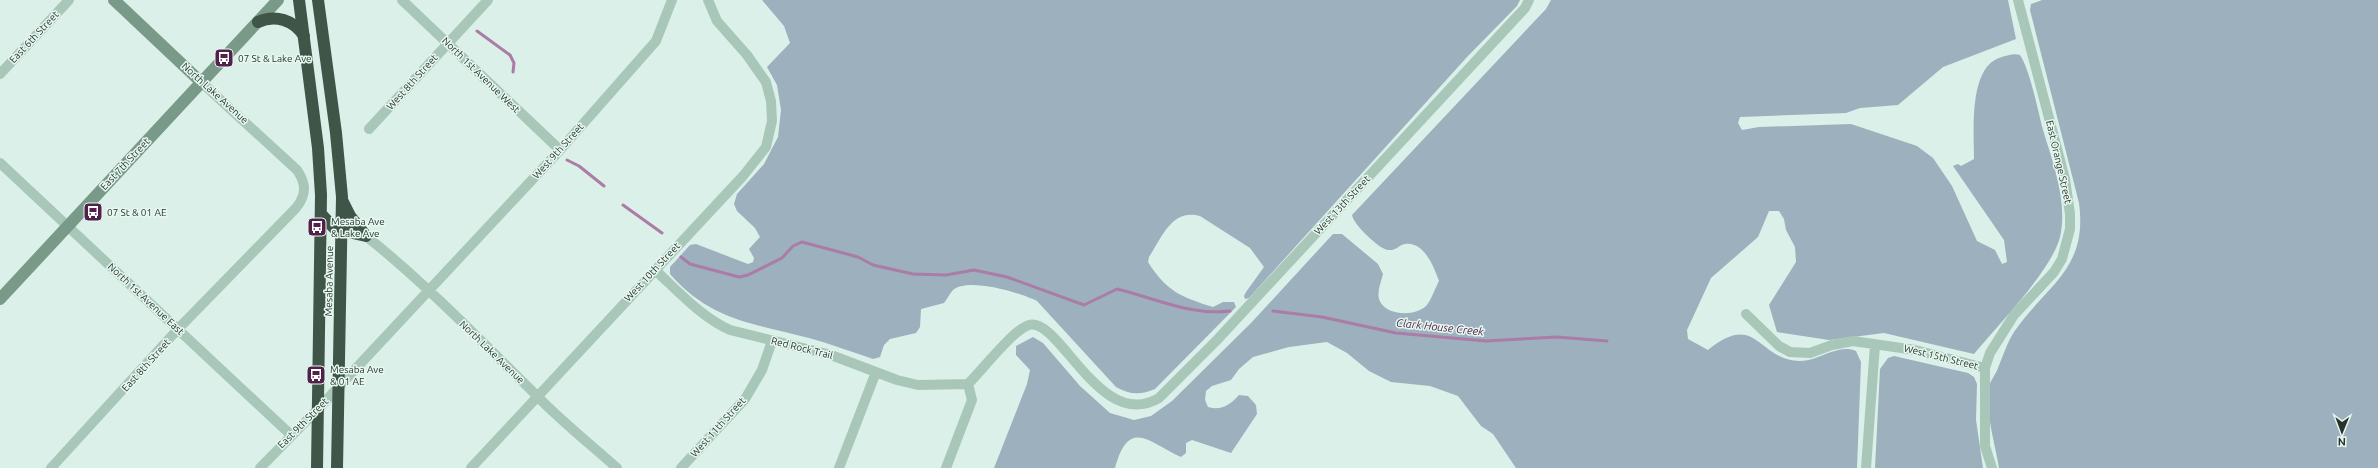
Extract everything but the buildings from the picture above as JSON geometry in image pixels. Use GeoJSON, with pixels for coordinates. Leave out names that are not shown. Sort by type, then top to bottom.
{"type":"FeatureCollection","features":[{"type":"Feature","properties":{"kind":"highway","name":"Mesaba Avenue"},"geometry":{"type":"LineString","coordinates":[[299,0],[320,174],[322,215],[317,468]]}},
{"type":"Feature","properties":{"kind":"highway","name":"Mesaba Avenue"},"geometry":{"type":"LineString","coordinates":[[318,0],[339,155],[342,198],[343,232],[337,468]]}},
{"type":"Feature","properties":{"kind":"highway"},"geometry":{"type":"LineString","coordinates":[[258,22],[270,18],[284,20],[296,26],[304,36]]}},
{"type":"Feature","properties":{"kind":"highway"},"geometry":{"type":"LineString","coordinates":[[342,198],[350,216],[366,236]]}},
{"type":"Feature","properties":{"kind":"highway"},"geometry":{"type":"LineString","coordinates":[[322,215],[330,225],[343,232],[366,236]]}},
{"type":"Feature","properties":{"kind":"street","name":"East 6th Street"},"geometry":{"type":"LineString","coordinates":[[0,74],[68,0]]}},
{"type":"Feature","properties":{"kind":"street","name":"North Lake Avenue"},"geometry":{"type":"LineString","coordinates":[[114,0],[201,82],[292,164],[303,178],[304,191]]}},
{"type":"Feature","properties":{"kind":"street","name":"East 7th Street"},"geometry":{"type":"LineString","coordinates":[[0,299],[68,224],[278,0]]}},
{"type":"Feature","properties":{"kind":"street","name":"North 1st Avenue West"},"geometry":{"type":"LineString","coordinates":[[402,0],[560,150]]}},
{"type":"Feature","properties":{"kind":"street","name":"West 8th Street"},"geometry":{"type":"LineString","coordinates":[[369,129],[488,0]]}},
{"type":"Feature","properties":{"kind":"street","name":"West 9th Street"},"geometry":{"type":"LineString","coordinates":[[428,291],[560,150],[656,41],[672,0]]}},
{"type":"Feature","properties":{"kind":"street","name":"West 10th Street"},"geometry":{"type":"LineString","coordinates":[[472,468],[537,396],[743,176],[766,147],[772,121],[771,101],[766,82],[747,55],[717,20],[708,0]]}},
{"type":"Feature","properties":{"kind":"street","name":"West 13th Street"},"geometry":{"type":"LineString","coordinates":[[968,384],[986,367],[1016,331],[1031,325],[1037,326],[1051,335],[1112,398],[1133,405],[1149,404],[1168,390],[1217,340],[1525,8],[1529,0]]}},
{"type":"Feature","properties":{"kind":"street","name":"East Orange Street"},"geometry":{"type":"LineString","coordinates":[[1992,468],[1985,446],[1985,368],[1996,343],[2014,315],[2054,272],[2062,259],[2070,230],[2070,214],[2065,179],[2018,0]]}},
{"type":"Feature","properties":{"kind":"street","name":"North 1st Avenue East"},"geometry":{"type":"LineString","coordinates":[[0,163],[68,224],[292,435]]}},
{"type":"Feature","properties":{"kind":"street","name":"East 8th Street"},"geometry":{"type":"LineString","coordinates":[[51,468],[178,329],[296,208],[304,191]]}},
{"type":"Feature","properties":{"kind":"street","name":"North Lake Avenue"},"geometry":{"type":"LineString","coordinates":[[366,236],[428,291],[537,396],[617,468]]}},
{"type":"Feature","properties":{"kind":"street","name":"Red Rock Trail"},"geometry":{"type":"LineString","coordinates":[[655,270],[716,323],[730,330],[831,355],[876,372],[918,385],[968,384]]}},
{"type":"Feature","properties":{"kind":"street","name":"East 9th Street"},"geometry":{"type":"LineString","coordinates":[[260,468],[318,410],[428,291]]}},
{"type":"Feature","properties":{"kind":"street","name":"West 15th Street"},"geometry":{"type":"LineString","coordinates":[[1746,314],[1779,346],[1790,352],[1810,353],[1853,340],[1875,345],[1914,350],[1985,368]]}},
{"type":"Feature","properties":{"kind":"street","name":"West 11th Street"},"geometry":{"type":"LineString","coordinates":[[680,468],[745,399],[762,370],[772,341]]}},
{"type":"Feature","properties":{"kind":"street"},"geometry":{"type":"LineString","coordinates":[[1866,468],[1875,345]]}},
{"type":"Feature","properties":{"kind":"street"},"geometry":{"type":"LineString","coordinates":[[839,468],[876,372]]}},
{"type":"Feature","properties":{"kind":"street"},"geometry":{"type":"LineString","coordinates":[[946,468],[972,400],[968,384]]}},
{"type":"Feature","properties":{"kind":"shaded area"},"geometry":{"type":"Polygon","coordinates":[[[762,0],[1520,0],[1517,6],[1467,57],[1249,298],[1245,299],[1244,296],[1264,267],[1250,248],[1200,216],[1182,216],[1169,226],[1163,233],[1149,257],[1148,262],[1161,280],[1175,292],[1192,300],[1213,307],[1223,302],[1234,302],[1236,307],[1155,389],[1140,393],[1131,393],[1116,387],[1037,301],[1019,294],[995,288],[970,285],[960,286],[953,290],[944,303],[921,309],[920,327],[916,333],[890,339],[884,345],[880,357],[873,359],[817,340],[751,324],[734,318],[701,302],[685,290],[670,274],[670,267],[690,245],[696,244],[748,264],[753,262],[754,258],[749,249],[760,237],[755,228],[737,211],[734,204],[737,194],[764,164],[778,137],[781,110],[777,85],[767,67],[790,43],[784,26],[762,0]]]}},
{"type":"Feature","properties":{"kind":"shaded area"},"geometry":{"type":"Polygon","coordinates":[[[1551,0],[2008,0],[2016,39],[1943,67],[1898,105],[1860,108],[1846,113],[1740,117],[1738,123],[1742,130],[1759,127],[1851,124],[1917,146],[1933,158],[1952,186],[1977,241],[1995,250],[2002,264],[2007,262],[2004,240],[1953,166],[1958,164],[1961,166],[1974,159],[1975,101],[1978,86],[1983,73],[1991,63],[2002,57],[2018,54],[2024,62],[2027,70],[2055,169],[2061,197],[2062,224],[2060,237],[2055,250],[2023,297],[1974,354],[1884,333],[1829,340],[1777,332],[1769,305],[1796,262],[1795,247],[1786,230],[1784,219],[1779,211],[1769,211],[1758,237],[1711,278],[1687,330],[1688,339],[1708,350],[1724,339],[1737,335],[1747,336],[1786,359],[1800,361],[1842,349],[1856,351],[1861,362],[1857,468],[1516,468],[1493,434],[1481,426],[1458,396],[1430,386],[1391,382],[1369,371],[1347,353],[1327,342],[1289,347],[1253,357],[1239,369],[1231,380],[1212,386],[1206,391],[1205,400],[1208,407],[1221,408],[1232,402],[1239,395],[1248,396],[1256,405],[1257,414],[1231,453],[1192,440],[1186,443],[1186,453],[1181,457],[1150,441],[1142,438],[1134,438],[1127,442],[1121,452],[1115,468],[994,468],[1027,384],[1030,370],[1016,355],[1016,346],[1033,337],[1043,343],[1080,386],[1110,413],[1134,420],[1151,416],[1172,401],[1251,323],[1333,234],[1342,234],[1378,264],[1383,274],[1379,290],[1379,299],[1382,305],[1387,309],[1393,312],[1408,313],[1421,310],[1426,306],[1430,301],[1439,281],[1431,262],[1423,251],[1412,244],[1405,244],[1391,250],[1384,249],[1361,230],[1353,219],[1352,215],[1546,9],[1551,0]]]}},
{"type":"Feature","properties":{"kind":"shaded area"},"geometry":{"type":"Polygon","coordinates":[[[2042,0],[2378,0],[2378,468],[1999,468],[1989,417],[1989,387],[2014,332],[2062,275],[2071,261],[2077,245],[2080,226],[2079,203],[2030,10],[2031,4],[2042,0]]]}},
{"type":"Feature","properties":{"kind":"shaded area"},"geometry":{"type":"Polygon","coordinates":[[[1894,356],[1968,373],[1974,377],[1977,384],[1976,420],[1983,468],[1875,468],[1880,369],[1888,358],[1894,356]]]}},
{"type":"Feature","properties":{"kind":"waterway","name":"Clark House Creek"},"geometry":{"type":"LineString","coordinates":[[477,31],[510,55],[514,63],[513,72]]}},
{"type":"Feature","properties":{"kind":"waterway","name":"Clark House Creek"},"geometry":{"type":"LineString","coordinates":[[567,160],[579,166],[604,186]]}},
{"type":"Feature","properties":{"kind":"waterway","name":"Clark House Creek"},"geometry":{"type":"LineString","coordinates":[[623,205],[662,233]]}},
{"type":"Feature","properties":{"kind":"waterway","name":"Clark House Creek"},"geometry":{"type":"LineString","coordinates":[[681,257],[690,264],[739,277],[748,275],[782,258],[793,246],[802,242],[858,257],[873,265],[913,274],[946,275],[974,270],[1007,277],[1084,305],[1117,289],[1187,309],[1215,312],[1230,311]]}},
{"type":"Feature","properties":{"kind":"waterway","name":"Clark House Creek"},"geometry":{"type":"LineString","coordinates":[[1273,311],[1322,317],[1396,333],[1486,341],[1557,337],[1607,341]]}},
{"type":"Feature","properties":{"kind":"place","name":"07 St & Lake Ave"},"geometry":{"type":"Point","coordinates":[224,58]}},
{"type":"Feature","properties":{"kind":"place","name":"07 St & 01 AE"},"geometry":{"type":"Point","coordinates":[93,212]}},
{"type":"Feature","properties":{"kind":"place","name":"Mesaba Ave & Lake Ave"},"geometry":{"type":"Point","coordinates":[317,227]}},
{"type":"Feature","properties":{"kind":"place","name":"Mesaba Ave & 01 AE"},"geometry":{"type":"Point","coordinates":[316,375]}}]}
